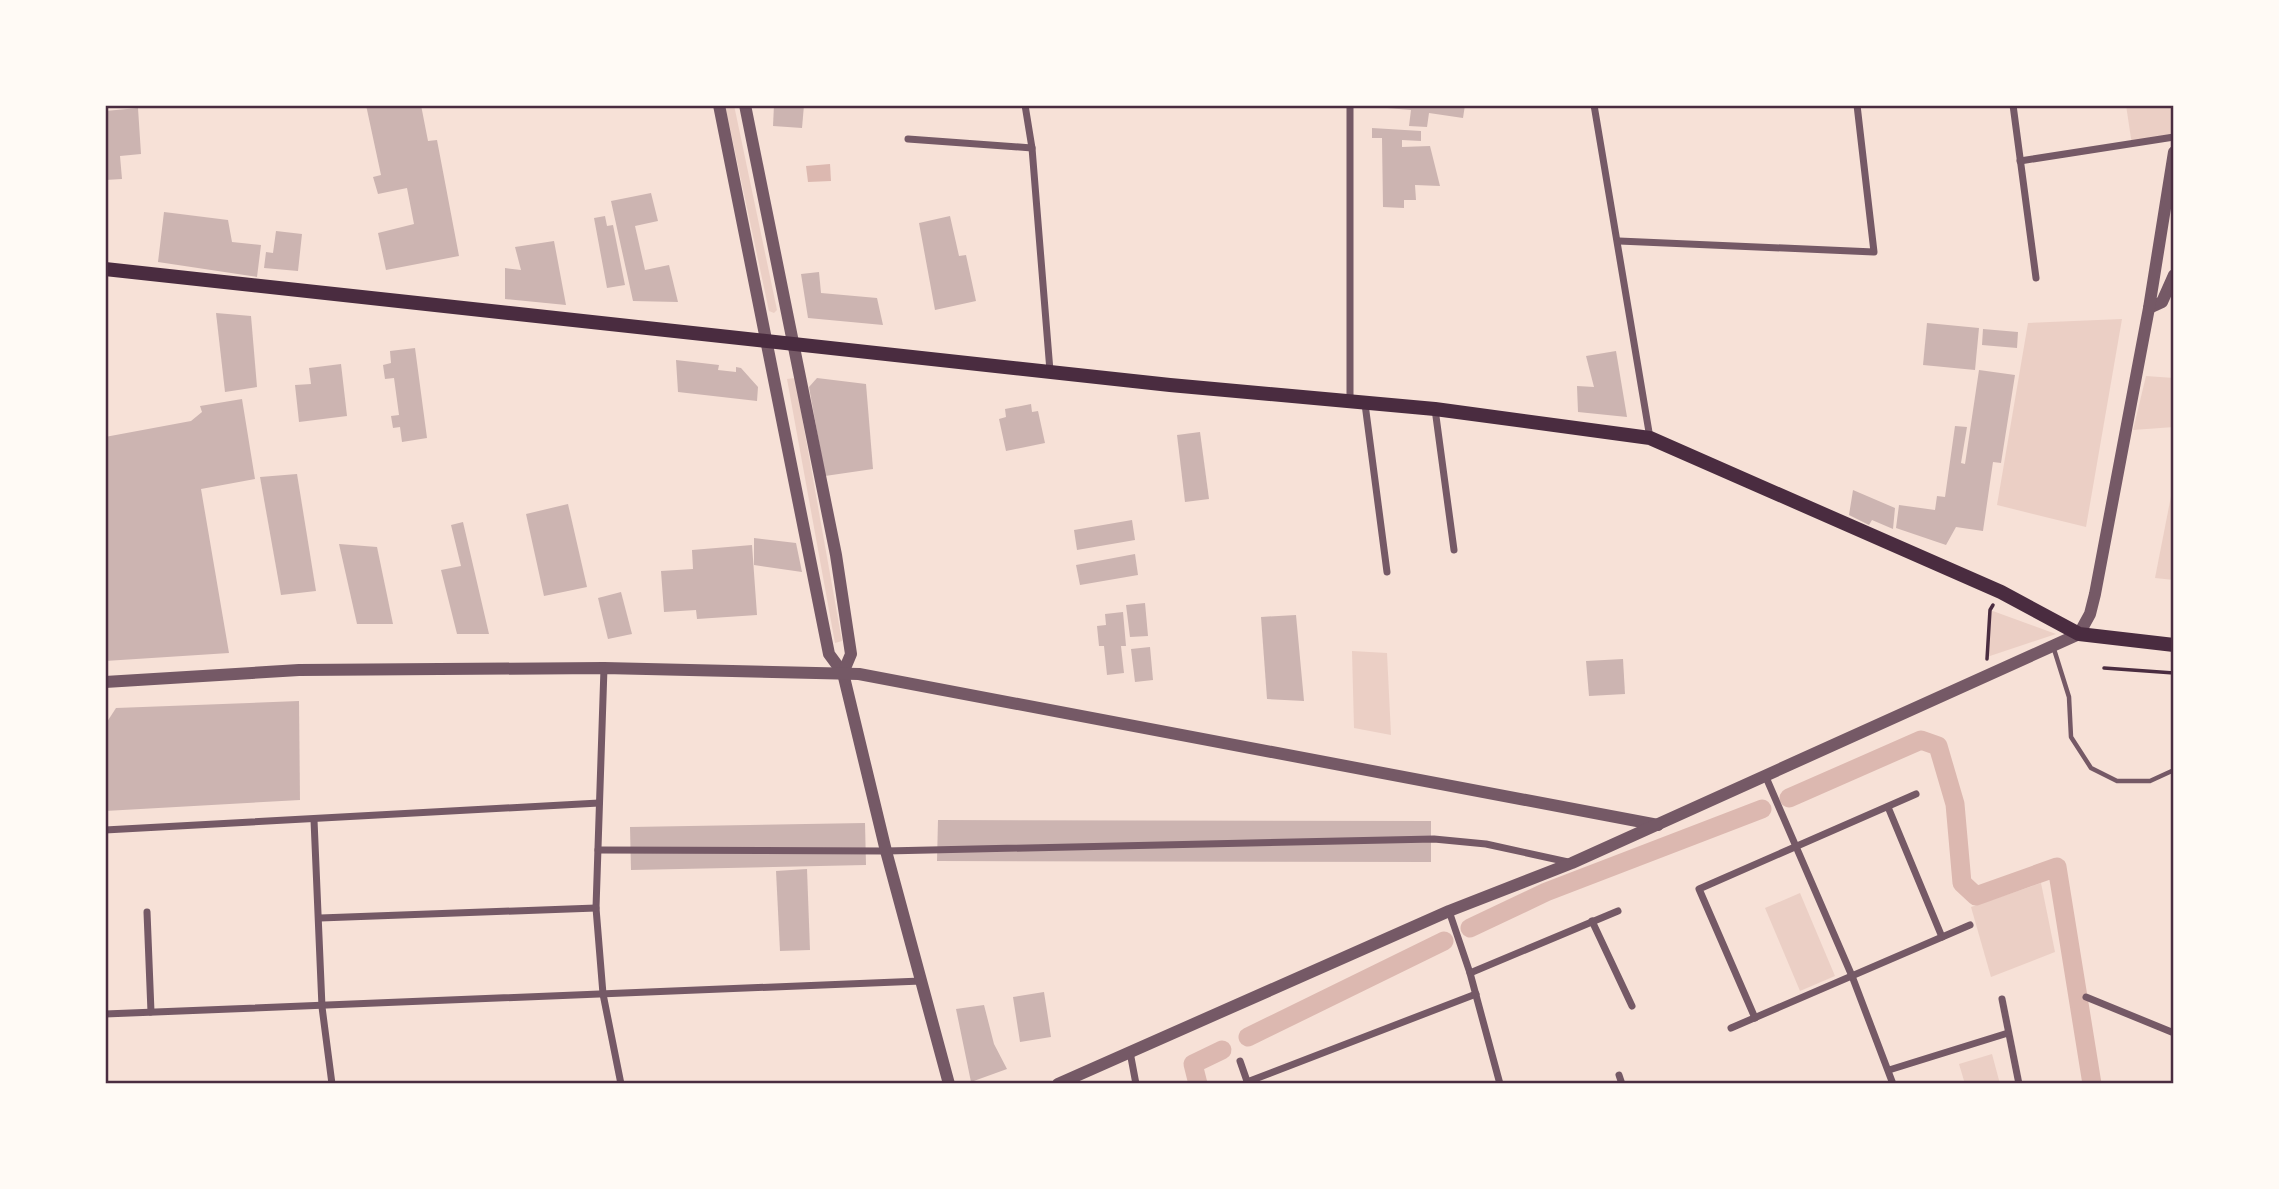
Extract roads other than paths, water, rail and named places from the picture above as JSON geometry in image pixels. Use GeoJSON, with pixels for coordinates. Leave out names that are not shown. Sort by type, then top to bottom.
{"type":"FeatureCollection","features":[{"type":"Feature","properties":{"kind":"main road"},"geometry":{"type":"LineString","coordinates":[[105,269],[1050,372],[1350,403],[1435,409],[1650,438],[2001,592],[2079,634],[2174,645]]}},
{"type":"Feature","properties":{"kind":"street"},"geometry":{"type":"LineString","coordinates":[[719,105],[829,654],[843,673],[886,851],[949,1084]]}},
{"type":"Feature","properties":{"kind":"street"},"geometry":{"type":"LineString","coordinates":[[745,105],[836,555],[851,654],[843,673]]}},
{"type":"Feature","properties":{"kind":"street"},"geometry":{"type":"LineString","coordinates":[[1025,105],[1032,148],[1050,372]]}},
{"type":"Feature","properties":{"kind":"street"},"geometry":{"type":"LineString","coordinates":[[1350,105],[1350,403]]}},
{"type":"Feature","properties":{"kind":"street"},"geometry":{"type":"LineString","coordinates":[[1594,105],[1650,438]]}},
{"type":"Feature","properties":{"kind":"street"},"geometry":{"type":"LineString","coordinates":[[1619,241],[1874,252],[1857,105]]}},
{"type":"Feature","properties":{"kind":"street"},"geometry":{"type":"LineString","coordinates":[[2013,105],[2036,278]]}},
{"type":"Feature","properties":{"kind":"street"},"geometry":{"type":"LineString","coordinates":[[2020,161],[2174,137]]}},
{"type":"Feature","properties":{"kind":"street"},"geometry":{"type":"LineString","coordinates":[[908,139],[1032,148]]}},
{"type":"Feature","properties":{"kind":"street"},"geometry":{"type":"LineString","coordinates":[[1058,1084],[1449,911],[1572,863],[2079,634],[2090,614],[2095,594],[2149,308],[2174,152]]}},
{"type":"Feature","properties":{"kind":"street"},"geometry":{"type":"LineString","coordinates":[[2149,308],[2162,302],[2174,275]]}},
{"type":"Feature","properties":{"kind":"street"},"geometry":{"type":"LineString","coordinates":[[1365,404],[1387,572]]}},
{"type":"Feature","properties":{"kind":"street"},"geometry":{"type":"LineString","coordinates":[[1435,409],[1454,550]]}},
{"type":"Feature","properties":{"kind":"street"},"geometry":{"type":"LineString","coordinates":[[604,668],[596,908],[603,994],[621,1084]]}},
{"type":"Feature","properties":{"kind":"street"},"geometry":{"type":"LineString","coordinates":[[105,682],[299,670],[604,668],[843,673],[1658,825]]}},
{"type":"Feature","properties":{"kind":"street"},"geometry":{"type":"LineString","coordinates":[[1765,775],[1852,976],[1892,1084]]}},
{"type":"Feature","properties":{"kind":"street"},"geometry":{"type":"LineString","coordinates":[[1755,1018],[1699,890],[1795,845],[1916,794]]}},
{"type":"Feature","properties":{"kind":"street"},"geometry":{"type":"LineString","coordinates":[[105,830],[599,803]]}},
{"type":"Feature","properties":{"kind":"street"},"geometry":{"type":"LineString","coordinates":[[1888,807],[1942,937]]}},
{"type":"Feature","properties":{"kind":"street"},"geometry":{"type":"LineString","coordinates":[[314,820],[322,1007],[332,1084]]}},
{"type":"Feature","properties":{"kind":"street"},"geometry":{"type":"LineString","coordinates":[[598,850],[886,851],[1434,839],[1486,844],[1572,863]]}},
{"type":"Feature","properties":{"kind":"street"},"geometry":{"type":"LineString","coordinates":[[320,918],[596,908]]}},
{"type":"Feature","properties":{"kind":"street"},"geometry":{"type":"LineString","coordinates":[[1449,911],[1470,973],[1500,1084]]}},
{"type":"Feature","properties":{"kind":"street"},"geometry":{"type":"LineString","coordinates":[[1470,973],[1618,911]]}},
{"type":"Feature","properties":{"kind":"street"},"geometry":{"type":"LineString","coordinates":[[148,912],[151,1012]]}},
{"type":"Feature","properties":{"kind":"street"},"geometry":{"type":"LineString","coordinates":[[1592,921],[1632,1006]]}},
{"type":"Feature","properties":{"kind":"street"},"geometry":{"type":"LineString","coordinates":[[1731,1028],[1970,925]]}},
{"type":"Feature","properties":{"kind":"street"},"geometry":{"type":"LineString","coordinates":[[105,1014],[921,981]]}},
{"type":"Feature","properties":{"kind":"street"},"geometry":{"type":"LineString","coordinates":[[1240,1061],[1248,1083],[1476,994]]}},
{"type":"Feature","properties":{"kind":"street"},"geometry":{"type":"LineString","coordinates":[[2086,997],[2174,1033]]}},
{"type":"Feature","properties":{"kind":"street"},"geometry":{"type":"LineString","coordinates":[[2002,999],[2019,1084]]}},
{"type":"Feature","properties":{"kind":"street"},"geometry":{"type":"LineString","coordinates":[[1889,1070],[2008,1033]]}},
{"type":"Feature","properties":{"kind":"street"},"geometry":{"type":"LineString","coordinates":[[1130,1052],[1136,1084]]}},
{"type":"Feature","properties":{"kind":"street"},"geometry":{"type":"LineString","coordinates":[[1619,1075],[1622,1084]]}},
{"type":"Feature","properties":{"kind":"lane"},"geometry":{"type":"LineString","coordinates":[[2053,645],[2069,697],[2071,737],[2091,768],[2117,781],[2150,781],[2174,770]]}},
{"type":"Feature","properties":{"kind":"waterway"},"geometry":{"type":"LineString","coordinates":[[1789,798],[1921,740],[1938,746],[1955,804],[1962,883],[1976,896],[2057,867],[2092,1084]]}},
{"type":"Feature","properties":{"kind":"waterway"},"geometry":{"type":"LineString","coordinates":[[1470,928],[1546,892],[1762,809]]}},
{"type":"Feature","properties":{"kind":"waterway"},"geometry":{"type":"LineString","coordinates":[[1248,1037],[1444,941]]}},
{"type":"Feature","properties":{"kind":"waterway"},"geometry":{"type":"LineString","coordinates":[[1198,1084],[1193,1064],[1222,1050]]}}]}
